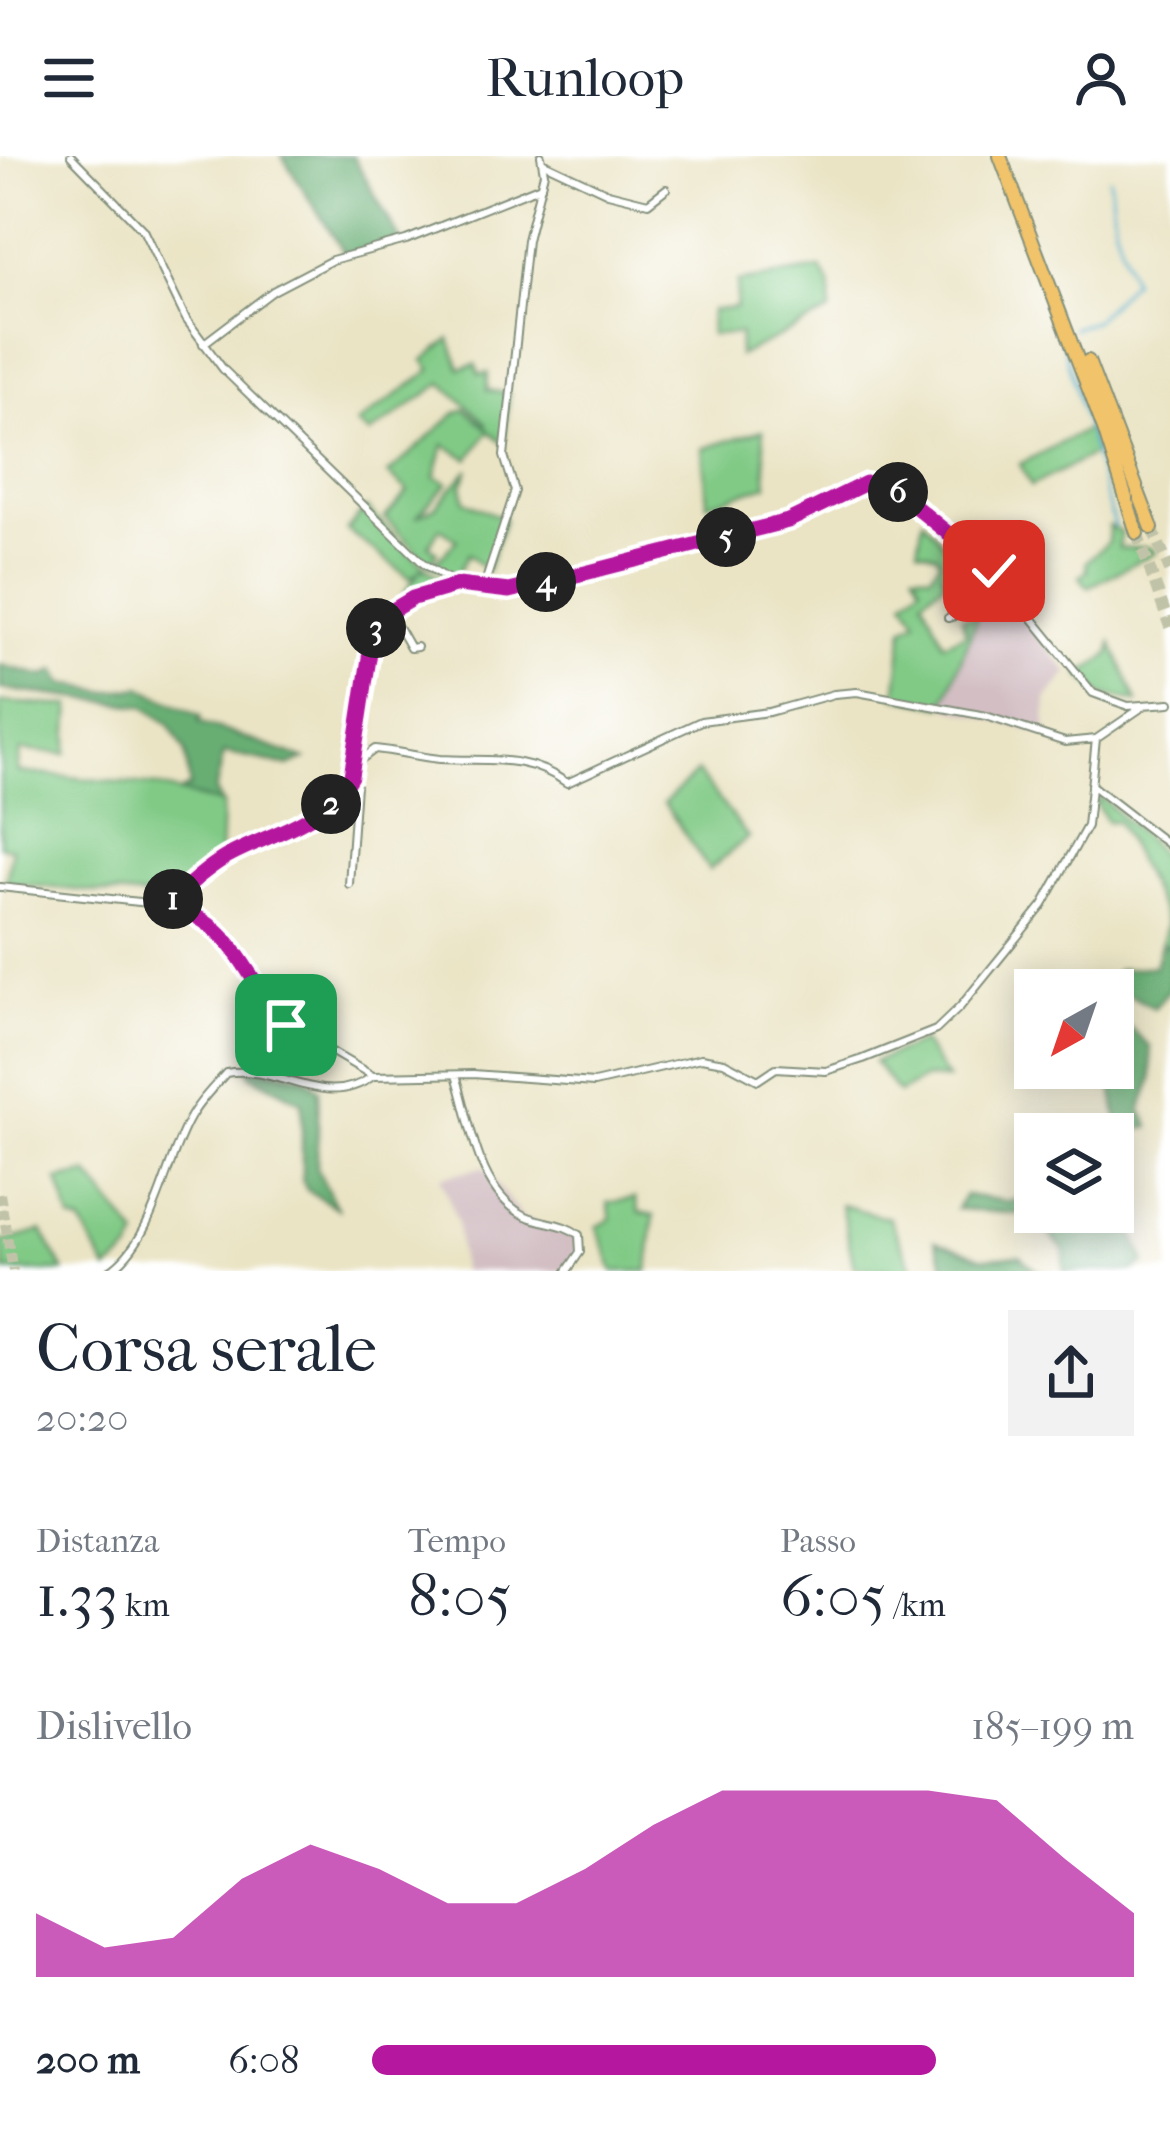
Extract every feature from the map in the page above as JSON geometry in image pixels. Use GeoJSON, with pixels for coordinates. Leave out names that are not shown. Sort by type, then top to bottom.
{"type":"FeatureCollection","features":[{"type":"Feature","properties":{"kind":"highway"},"geometry":{"type":"LineString","coordinates":[[1004,156],[1145,531]]}},
{"type":"Feature","properties":{"kind":"street"},"geometry":{"type":"LineString","coordinates":[[71,156],[143,230],[203,344],[424,564],[458,585],[509,591],[788,521],[866,483],[895,490],[994,571],[1084,686],[1114,703],[1170,703]]}},
{"type":"Feature","properties":{"kind":"street"},"geometry":{"type":"LineString","coordinates":[[483,589],[515,491],[504,456],[526,240],[543,159],[608,193],[648,203],[666,189]]}},
{"type":"Feature","properties":{"kind":"street"},"geometry":{"type":"LineString","coordinates":[[203,344],[273,291],[332,260],[368,254],[541,186]]}},
{"type":"Feature","properties":{"kind":"street"},"geometry":{"type":"LineString","coordinates":[[957,597],[998,613],[1007,604],[994,571]]}},
{"type":"Feature","properties":{"kind":"street"},"geometry":{"type":"LineString","coordinates":[[167,905],[228,856],[321,812],[339,797],[351,776],[373,632],[387,614],[458,585]]}},
{"type":"Feature","properties":{"kind":"street"},"geometry":{"type":"LineString","coordinates":[[358,609],[387,614],[410,648],[417,647]]}},
{"type":"Feature","properties":{"kind":"street"},"geometry":{"type":"LineString","coordinates":[[948,618],[991,611]]}},
{"type":"Feature","properties":{"kind":"street"},"geometry":{"type":"LineString","coordinates":[[352,766],[375,748],[446,759],[532,763],[567,783],[701,722],[857,692],[986,716],[1065,742],[1096,739],[1144,706]]}},
{"type":"Feature","properties":{"kind":"street"},"geometry":{"type":"LineString","coordinates":[[109,1271],[136,1237],[192,1114],[226,1073],[251,1071],[337,1092],[373,1076],[456,1075],[594,1084],[701,1058],[724,1062],[758,1080],[776,1068],[826,1070],[917,1039],[961,1006],[1043,905],[1087,826],[1096,739]]}},
{"type":"Feature","properties":{"kind":"street"},"geometry":{"type":"LineString","coordinates":[[349,884],[356,785],[351,776]]}},
{"type":"Feature","properties":{"kind":"street"},"geometry":{"type":"LineString","coordinates":[[1090,785],[1170,846]]}},
{"type":"Feature","properties":{"kind":"street"},"geometry":{"type":"LineString","coordinates":[[0,887],[167,905],[203,916],[221,931],[286,1025],[373,1076]]}},
{"type":"Feature","properties":{"kind":"street"},"geometry":{"type":"LineString","coordinates":[[456,1075],[471,1136],[501,1192],[524,1215],[579,1235],[580,1252],[567,1271]]}},
{"type":"Feature","properties":{"kind":"shaded area"},"geometry":{"type":"Polygon","coordinates":[[[1018,608],[1068,673],[1047,698],[1046,735],[943,706],[978,615],[998,616],[1018,608]]]}},
{"type":"Feature","properties":{"kind":"shaded area"},"geometry":{"type":"Polygon","coordinates":[[[484,1167],[522,1218],[577,1237],[577,1252],[565,1271],[461,1271],[457,1222],[441,1177],[484,1167]]]}},
{"type":"Feature","properties":{"kind":"green space"},"geometry":{"type":"Polygon","coordinates":[[[282,156],[353,156],[401,242],[345,254],[282,156]]]}},
{"type":"Feature","properties":{"kind":"green space"},"geometry":{"type":"Polygon","coordinates":[[[821,269],[830,285],[830,312],[738,356],[740,334],[710,335],[711,311],[736,308],[738,282],[821,269]]]}},
{"type":"Feature","properties":{"kind":"green space"},"geometry":{"type":"Polygon","coordinates":[[[450,339],[460,368],[476,364],[479,374],[488,373],[487,390],[509,394],[504,444],[489,431],[469,459],[444,445],[435,477],[448,483],[416,517],[435,507],[469,469],[462,485],[465,501],[505,519],[487,571],[468,554],[456,578],[433,565],[457,540],[440,528],[429,545],[437,552],[430,564],[385,518],[408,491],[388,474],[456,413],[465,409],[487,428],[486,423],[442,383],[370,434],[357,424],[431,370],[424,360],[450,339]]]}},
{"type":"Feature","properties":{"kind":"green space"},"geometry":{"type":"Polygon","coordinates":[[[1088,429],[1096,453],[1031,486],[1020,464],[1088,429]]]}},
{"type":"Feature","properties":{"kind":"green space"},"geometry":{"type":"Polygon","coordinates":[[[763,430],[767,485],[707,504],[703,448],[763,430]]]}},
{"type":"Feature","properties":{"kind":"green space"},"geometry":{"type":"Polygon","coordinates":[[[366,508],[424,566],[420,571],[426,568],[448,584],[395,608],[419,571],[410,578],[347,530],[366,508]]]}},
{"type":"Feature","properties":{"kind":"green space"},"geometry":{"type":"Polygon","coordinates":[[[923,519],[951,552],[965,557],[941,572],[946,581],[923,598],[944,643],[966,633],[962,618],[978,615],[943,706],[896,697],[904,628],[917,620],[905,600],[921,585],[914,572],[931,574],[940,561],[937,554],[918,549],[923,519]]]}},
{"type":"Feature","properties":{"kind":"green space"},"geometry":{"type":"Polygon","coordinates":[[[1109,526],[1121,532],[1119,548],[1156,552],[1088,587],[1080,577],[1087,571],[1086,562],[1108,542],[1109,526]]]}},
{"type":"Feature","properties":{"kind":"green space"},"geometry":{"type":"Polygon","coordinates":[[[1112,643],[1137,702],[1101,694],[1080,675],[1110,654],[1112,643]]]}},
{"type":"Feature","properties":{"kind":"green space"},"geometry":{"type":"Polygon","coordinates":[[[0,665],[44,676],[56,670],[63,683],[108,692],[141,687],[201,716],[199,722],[305,759],[289,766],[224,753],[215,792],[222,804],[179,792],[190,787],[185,751],[169,724],[143,706],[0,689],[0,665]]]}},
{"type":"Feature","properties":{"kind":"green space"},"geometry":{"type":"Polygon","coordinates":[[[0,702],[71,706],[67,754],[21,750],[18,772],[156,786],[222,804],[220,859],[166,899],[6,883],[12,848],[0,846],[0,702]]]}},
{"type":"Feature","properties":{"kind":"green space"},"geometry":{"type":"Polygon","coordinates":[[[697,772],[748,837],[709,870],[664,803],[697,772]]]}},
{"type":"Feature","properties":{"kind":"green space"},"geometry":{"type":"Polygon","coordinates":[[[1102,798],[1162,857],[1169,887],[1170,945],[1161,945],[1166,924],[1161,910],[1117,821],[1107,822],[1095,802],[1102,798]]]}},
{"type":"Feature","properties":{"kind":"green space"},"geometry":{"type":"Polygon","coordinates":[[[1161,945],[1170,945],[1170,990],[1154,1008],[1134,997],[1134,969],[1126,969],[1155,966],[1161,945]]]}},
{"type":"Feature","properties":{"kind":"green space"},"geometry":{"type":"Polygon","coordinates":[[[1134,1032],[1150,1047],[1152,1079],[1141,1110],[1150,1126],[1134,1131],[1134,1113],[1116,1113],[1112,1089],[1134,1089],[1134,1032]]]}},
{"type":"Feature","properties":{"kind":"green space"},"geometry":{"type":"Polygon","coordinates":[[[922,1042],[947,1079],[925,1078],[899,1093],[874,1062],[922,1042]]]}},
{"type":"Feature","properties":{"kind":"green space"},"geometry":{"type":"Polygon","coordinates":[[[247,1066],[304,1076],[319,1089],[317,1169],[337,1208],[307,1190],[302,1180],[302,1102],[251,1075],[247,1066]]]}},
{"type":"Feature","properties":{"kind":"green space"},"geometry":{"type":"Polygon","coordinates":[[[88,1174],[138,1237],[131,1251],[108,1271],[81,1223],[71,1220],[58,1180],[88,1174]]]}},
{"type":"Feature","properties":{"kind":"green space"},"geometry":{"type":"Polygon","coordinates":[[[965,1195],[1011,1202],[1014,1214],[956,1209],[965,1195]]]}},
{"type":"Feature","properties":{"kind":"green space"},"geometry":{"type":"Polygon","coordinates":[[[635,1198],[639,1212],[654,1215],[648,1271],[614,1271],[597,1227],[611,1219],[608,1203],[635,1198]]]}},
{"type":"Feature","properties":{"kind":"green space"},"geometry":{"type":"Polygon","coordinates":[[[841,1205],[889,1218],[914,1271],[854,1267],[841,1205]]]}},
{"type":"Feature","properties":{"kind":"green space"},"geometry":{"type":"Polygon","coordinates":[[[42,1231],[64,1271],[5,1271],[1,1242],[42,1231]]]}},
{"type":"Feature","properties":{"kind":"green space"},"geometry":{"type":"Polygon","coordinates":[[[1048,1233],[1133,1233],[1146,1263],[1132,1271],[1064,1271],[1064,1250],[1048,1233]]]}},
{"type":"Feature","properties":{"kind":"green space"},"geometry":{"type":"Polygon","coordinates":[[[935,1241],[983,1258],[1020,1256],[1038,1271],[947,1271],[935,1241]]]}},
{"type":"Feature","properties":{"kind":"waterway"},"geometry":{"type":"LineString","coordinates":[[1073,328],[1094,321],[1132,281],[1115,227],[1109,178]]}},
{"type":"Feature","properties":{"kind":"waterway"},"geometry":{"type":"LineString","coordinates":[[1064,332],[1060,333],[1114,526]]}},
{"type":"Feature","properties":{"kind":"tunnel"},"geometry":{"type":"LineString","coordinates":[[1152,528],[1170,571]]}},
{"type":"Feature","properties":{"kind":"tunnel"},"geometry":{"type":"LineString","coordinates":[[1137,533],[1170,627]]}},
{"type":"Feature","properties":{"kind":"tunnel"},"geometry":{"type":"LineString","coordinates":[[0,1194],[13,1271]]}},
{"type":"Feature","properties":{"kind":"route"},"geometry":{"type":"LineString","coordinates":[[286,1025],[221,931],[203,916],[167,905],[228,856],[321,812],[339,797],[351,776],[373,632],[389,611],[413,598],[458,585],[509,591],[788,521],[866,483],[895,490],[994,571]]}}]}
